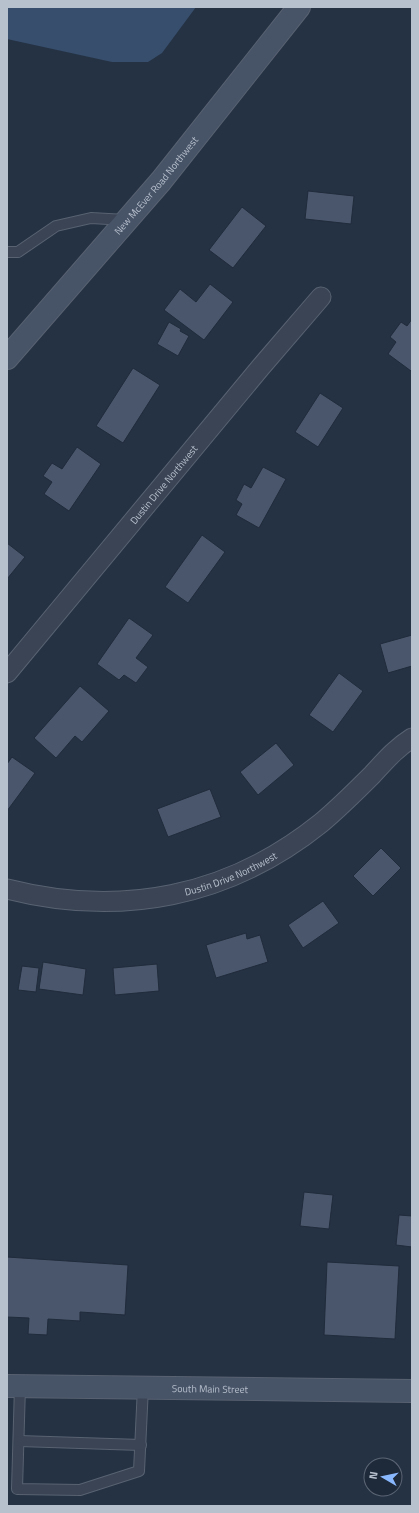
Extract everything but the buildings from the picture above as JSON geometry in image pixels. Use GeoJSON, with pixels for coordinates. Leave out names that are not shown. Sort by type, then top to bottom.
{"type":"FeatureCollection","features":[{"type":"Feature","properties":{"kind":"street","name":"New McEver Road Northwest"},"geometry":{"type":"LineString","coordinates":[[7,358],[161,181],[299,7]]}},
{"type":"Feature","properties":{"kind":"street","name":"Dustin Drive Northwest"},"geometry":{"type":"LineString","coordinates":[[10,664],[321,297]]}},
{"type":"Feature","properties":{"kind":"street","name":"Dustin Drive Northwest"},"geometry":{"type":"LineString","coordinates":[[7,889],[66,900],[114,902],[164,897],[229,878],[269,859],[322,822],[361,786],[400,746],[412,738]]}},
{"type":"Feature","properties":{"kind":"street","name":"South Main Street"},"geometry":{"type":"LineString","coordinates":[[14,1386],[412,1391]]}},
{"type":"Feature","properties":{"kind":"lane"},"geometry":{"type":"LineString","coordinates":[[7,252],[18,252],[56,226],[91,218],[127,220]]}},
{"type":"Feature","properties":{"kind":"lane"},"geometry":{"type":"LineString","coordinates":[[14,1386],[18,1441],[17,1489],[80,1490],[139,1471],[143,1387]]}},
{"type":"Feature","properties":{"kind":"lane"},"geometry":{"type":"LineString","coordinates":[[18,1441],[141,1445]]}},
{"type":"Feature","properties":{"kind":"water"},"geometry":{"type":"Polygon","coordinates":[[[7,7],[196,7],[162,53],[148,62],[112,62],[7,39],[7,7]]]}}]}
